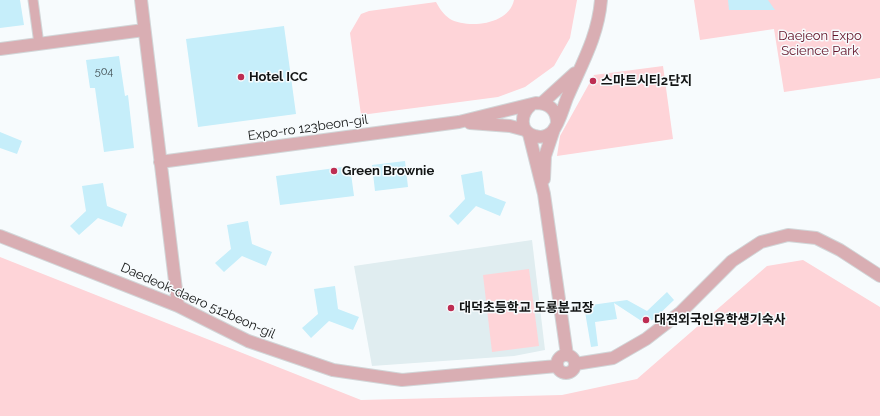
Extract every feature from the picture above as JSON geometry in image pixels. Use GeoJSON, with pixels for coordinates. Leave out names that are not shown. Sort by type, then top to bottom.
{"type":"FeatureCollection","features":[{"type":"Feature","properties":{"kind":"street"},"geometry":{"type":"LineString","coordinates":[[33,0],[39,44]]}},
{"type":"Feature","properties":{"kind":"street"},"geometry":{"type":"LineString","coordinates":[[140,0],[178,306]]}},
{"type":"Feature","properties":{"kind":"street"},"geometry":{"type":"LineString","coordinates":[[544,194],[545,156],[579,69],[591,47],[599,17],[601,0]]}},
{"type":"Feature","properties":{"kind":"street"},"geometry":{"type":"LineString","coordinates":[[0,48],[144,30]]}},
{"type":"Feature","properties":{"kind":"street"},"geometry":{"type":"LineString","coordinates":[[579,69],[536,104],[527,109],[522,119],[544,194],[571,360],[613,358],[646,339],[681,312],[732,261],[761,242],[788,235],[816,238],[840,250],[880,276]]}},
{"type":"Feature","properties":{"kind":"street"},"geometry":{"type":"LineString","coordinates":[[536,104],[547,104],[555,112],[556,126],[546,136],[534,136],[510,126],[459,122],[536,104]]}},
{"type":"Feature","properties":{"kind":"street","name":"Expo-ro 123beon-gil"},"geometry":{"type":"LineString","coordinates":[[160,162],[459,122]]}},
{"type":"Feature","properties":{"kind":"street","name":"Daedeok-daero 512beon-gil"},"geometry":{"type":"LineString","coordinates":[[0,236],[178,306],[248,341],[333,370],[402,380],[557,366],[559,358],[571,360]]}},
{"type":"Feature","properties":{"kind":"shaded area","name":"대덕초등학교 도룡분교장"},"geometry":{"type":"Polygon","coordinates":[[[532,240],[545,350],[514,356],[372,366],[354,266],[532,240]]]}},
{"type":"Feature","properties":{"kind":"green space"},"geometry":{"type":"Polygon","coordinates":[[[514,0],[577,0],[570,38],[554,66],[525,87],[498,97],[361,115],[350,33],[361,14],[369,11],[436,2],[445,15],[450,19],[467,24],[477,24],[496,20],[504,15],[511,8],[514,0]]]}},
{"type":"Feature","properties":{"kind":"green space","name":"Daejeon Expo Science Park"},"geometry":{"type":"Polygon","coordinates":[[[694,0],[880,0],[880,78],[784,92],[774,29],[700,40],[694,0]]]}},
{"type":"Feature","properties":{"kind":"green space"},"geometry":{"type":"Polygon","coordinates":[[[663,66],[673,139],[557,156],[560,136],[594,75],[663,66]]]}},
{"type":"Feature","properties":{"kind":"green space"},"geometry":{"type":"Polygon","coordinates":[[[0,257],[361,400],[562,395],[637,379],[767,266],[803,260],[880,307],[880,416],[0,416],[0,257]]]}},
{"type":"Feature","properties":{"kind":"green space"},"geometry":{"type":"Polygon","coordinates":[[[529,269],[539,346],[492,352],[483,275],[529,269]]]}},
{"type":"Feature","properties":{"kind":"building"},"geometry":{"type":"Polygon","coordinates":[[[0,0],[20,0],[24,25],[0,28],[0,0]]]}},
{"type":"Feature","properties":{"kind":"building"},"geometry":{"type":"Polygon","coordinates":[[[728,0],[768,0],[775,10],[729,10],[728,0]]]}},
{"type":"Feature","properties":{"kind":"building","name":"Hotel ICC"},"geometry":{"type":"Polygon","coordinates":[[[284,26],[296,114],[198,127],[186,39],[284,26]]]}},
{"type":"Feature","properties":{"kind":"building"},"geometry":{"type":"Polygon","coordinates":[[[119,56],[125,96],[128,95],[134,148],[104,152],[95,88],[90,88],[86,60],[119,56]]]}},
{"type":"Feature","properties":{"kind":"building"},"geometry":{"type":"Polygon","coordinates":[[[0,132],[22,141],[17,154],[0,148],[0,132]]]}},
{"type":"Feature","properties":{"kind":"building"},"geometry":{"type":"Polygon","coordinates":[[[405,161],[408,187],[375,191],[372,165],[405,161]]]}},
{"type":"Feature","properties":{"kind":"building"},"geometry":{"type":"Polygon","coordinates":[[[350,166],[354,196],[280,205],[276,176],[350,166]]]}},
{"type":"Feature","properties":{"kind":"building"},"geometry":{"type":"Polygon","coordinates":[[[482,171],[485,194],[506,202],[500,216],[476,206],[458,225],[449,216],[465,199],[461,175],[482,171]]]}},
{"type":"Feature","properties":{"kind":"building"},"geometry":{"type":"Polygon","coordinates":[[[103,183],[107,206],[127,214],[122,227],[98,218],[79,235],[70,226],[86,211],[82,186],[103,183]]]}},
{"type":"Feature","properties":{"kind":"building"},"geometry":{"type":"Polygon","coordinates":[[[248,221],[252,244],[272,252],[266,266],[242,256],[224,272],[215,263],[231,249],[227,225],[248,221]]]}},
{"type":"Feature","properties":{"kind":"building"},"geometry":{"type":"Polygon","coordinates":[[[335,286],[338,309],[359,317],[353,330],[329,321],[311,338],[302,328],[318,314],[314,289],[335,286]]]}},
{"type":"Feature","properties":{"kind":"building","name":"대전외국인유학생기숙사"},"geometry":{"type":"Polygon","coordinates":[[[667,292],[674,300],[653,320],[643,322],[614,303],[617,319],[595,322],[598,346],[591,347],[584,306],[627,300],[647,311],[667,292]]]}},
{"type":"Feature","properties":{"kind":"place","name":"Hotel ICC"},"geometry":{"type":"Point","coordinates":[241,77]}},
{"type":"Feature","properties":{"kind":"place","name":"스마트시티2단지"},"geometry":{"type":"Point","coordinates":[593,81]}},
{"type":"Feature","properties":{"kind":"place","name":"Green Brownie"},"geometry":{"type":"Point","coordinates":[334,171]}},
{"type":"Feature","properties":{"kind":"place","name":"대덕초등학교 도룡분교장"},"geometry":{"type":"Point","coordinates":[451,308]}},
{"type":"Feature","properties":{"kind":"place","name":"대전외국인유학생기숙사"},"geometry":{"type":"Point","coordinates":[646,320]}}]}
